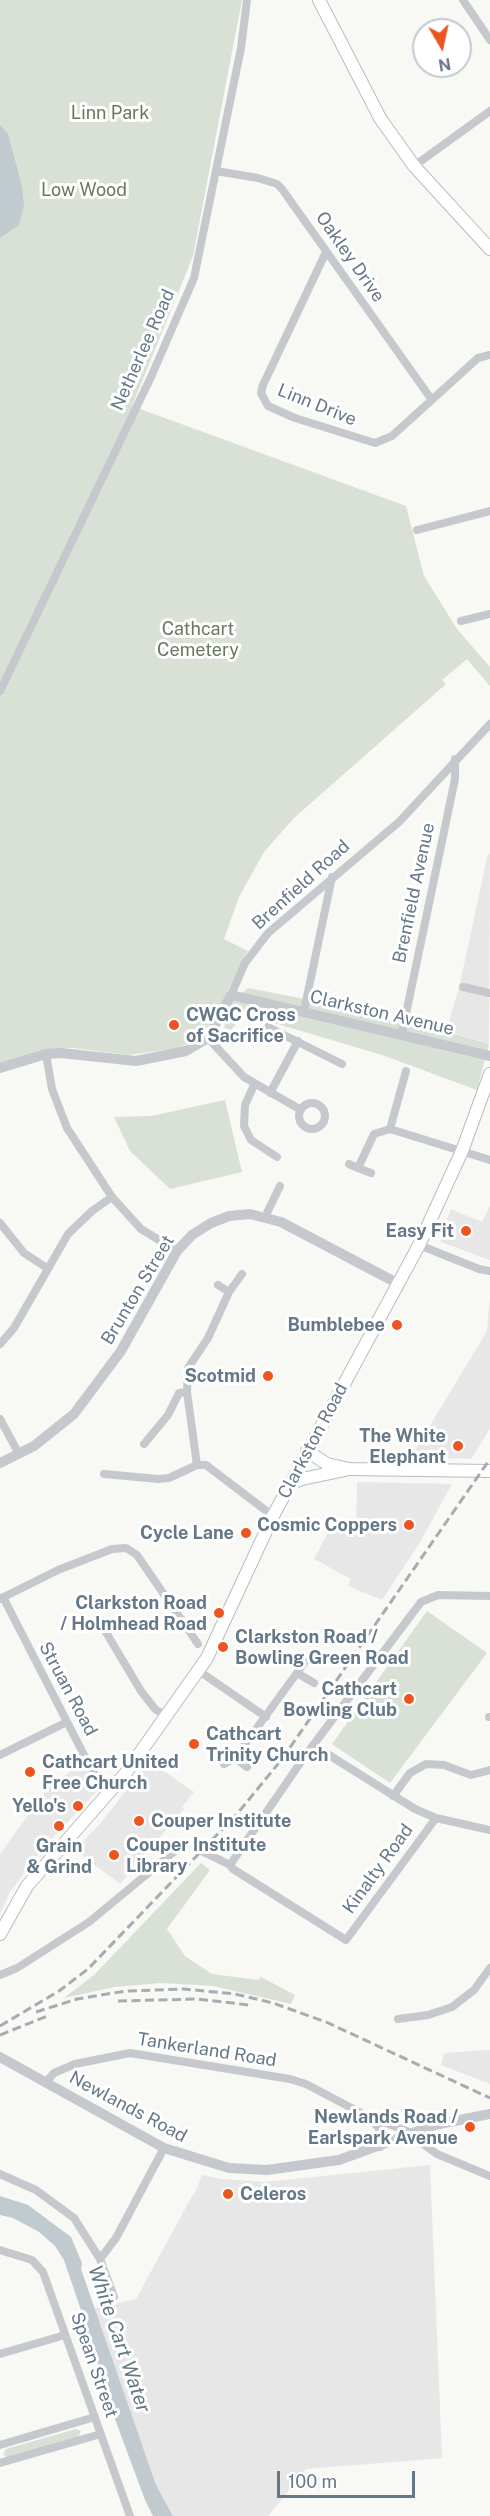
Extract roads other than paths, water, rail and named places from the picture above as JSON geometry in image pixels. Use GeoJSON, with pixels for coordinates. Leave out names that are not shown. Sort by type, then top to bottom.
{"type":"FeatureCollection","features":[{"type":"Feature","properties":{"kind":"main road"},"geometry":{"type":"LineString","coordinates":[[319,0],[380,118],[414,165],[490,249]]}},
{"type":"Feature","properties":{"kind":"main road","name":"Clarkston Road"},"geometry":{"type":"LineString","coordinates":[[0,1934],[27,1886],[110,1793],[199,1671],[219,1637],[273,1516],[419,1245],[462,1151],[490,1074]]}},
{"type":"Feature","properties":{"kind":"main road"},"geometry":{"type":"LineString","coordinates":[[304,1456],[343,1470]]}},
{"type":"Feature","properties":{"kind":"main road"},"geometry":{"type":"LineString","coordinates":[[290,1484],[343,1470],[490,1471]]}},
{"type":"Feature","properties":{"kind":"street","name":"Netherlee Road"},"geometry":{"type":"LineString","coordinates":[[0,691],[139,402],[194,278],[241,48],[247,0]]}},
{"type":"Feature","properties":{"kind":"street"},"geometry":{"type":"LineString","coordinates":[[463,0],[490,40]]}},
{"type":"Feature","properties":{"kind":"street"},"geometry":{"type":"LineString","coordinates":[[414,165],[490,111]]}},
{"type":"Feature","properties":{"kind":"street","name":"Oakley Drive"},"geometry":{"type":"LineString","coordinates":[[216,171],[258,178],[277,184],[432,400]]}},
{"type":"Feature","properties":{"kind":"street","name":"Linn Drive"},"geometry":{"type":"LineString","coordinates":[[326,252],[263,385],[262,400],[268,406],[295,418],[375,443],[392,436],[478,358],[490,355]]}},
{"type":"Feature","properties":{"kind":"street"},"geometry":{"type":"LineString","coordinates":[[417,530],[490,511]]}},
{"type":"Feature","properties":{"kind":"street"},"geometry":{"type":"LineString","coordinates":[[461,621],[490,614]]}},
{"type":"Feature","properties":{"kind":"street","name":"Brenfield Road"},"geometry":{"type":"LineString","coordinates":[[208,1038],[245,963],[268,933],[332,876],[399,822],[455,759],[490,724]]}},
{"type":"Feature","properties":{"kind":"street","name":"Brenfield Avenue"},"geometry":{"type":"LineString","coordinates":[[402,1033],[455,779],[455,759]]}},
{"type":"Feature","properties":{"kind":"street"},"geometry":{"type":"LineString","coordinates":[[304,1011],[332,876]]}},
{"type":"Feature","properties":{"kind":"street"},"geometry":{"type":"LineString","coordinates":[[463,987],[490,993]]}},
{"type":"Feature","properties":{"kind":"street","name":"Clarkston Avenue"},"geometry":{"type":"LineString","coordinates":[[231,995],[402,1033],[490,1056]]}},
{"type":"Feature","properties":{"kind":"street"},"geometry":{"type":"LineString","coordinates":[[268,1027],[342,1064]]}},
{"type":"Feature","properties":{"kind":"street"},"geometry":{"type":"LineString","coordinates":[[0,1068],[46,1054],[61,1053],[136,1061],[186,1051],[208,1038],[254,1085],[301,1110]]}},
{"type":"Feature","properties":{"kind":"street"},"geometry":{"type":"LineString","coordinates":[[270,1093],[298,1041]]}},
{"type":"Feature","properties":{"kind":"street"},"geometry":{"type":"LineString","coordinates":[[46,1054],[52,1089],[67,1128],[112,1197],[141,1229],[177,1251]]}},
{"type":"Feature","properties":{"kind":"street"},"geometry":{"type":"LineString","coordinates":[[390,1129],[406,1071]]}},
{"type":"Feature","properties":{"kind":"street"},"geometry":{"type":"LineString","coordinates":[[254,1085],[245,1105],[244,1126],[251,1140],[277,1157]]}},
{"type":"Feature","properties":{"kind":"street"},"geometry":{"type":"LineString","coordinates":[[358,1168],[374,1134],[390,1129],[490,1160]]}},
{"type":"Feature","properties":{"kind":"street"},"geometry":{"type":"LineString","coordinates":[[349,1164],[371,1173]]}},
{"type":"Feature","properties":{"kind":"street"},"geometry":{"type":"LineString","coordinates":[[265,1217],[280,1186]]}},
{"type":"Feature","properties":{"kind":"street"},"geometry":{"type":"LineString","coordinates":[[0,1344],[14,1328],[68,1234],[92,1211],[112,1197]]}},
{"type":"Feature","properties":{"kind":"street","name":"Brunton Street"},"geometry":{"type":"LineString","coordinates":[[0,1463],[19,1455],[61,1426],[95,1390],[135,1327],[177,1251],[192,1235],[220,1219],[241,1215],[265,1217],[300,1232],[397,1283]]}},
{"type":"Feature","properties":{"kind":"street"},"geometry":{"type":"LineString","coordinates":[[0,1223],[24,1253],[47,1268]]}},
{"type":"Feature","properties":{"kind":"street"},"geometry":{"type":"LineString","coordinates":[[419,1245],[479,1269],[490,1271]]}},
{"type":"Feature","properties":{"kind":"street"},"geometry":{"type":"LineString","coordinates":[[197,1465],[187,1392],[188,1368],[208,1338],[229,1292],[242,1274]]}},
{"type":"Feature","properties":{"kind":"street"},"geometry":{"type":"LineString","coordinates":[[218,1285],[229,1292]]}},
{"type":"Feature","properties":{"kind":"street"},"geometry":{"type":"LineString","coordinates":[[144,1444],[168,1415],[179,1393],[187,1392]]}},
{"type":"Feature","properties":{"kind":"street"},"geometry":{"type":"LineString","coordinates":[[0,1419],[19,1455]]}},
{"type":"Feature","properties":{"kind":"street"},"geometry":{"type":"LineString","coordinates":[[104,1474],[158,1479],[169,1478],[197,1465],[206,1465],[273,1516]]}},
{"type":"Feature","properties":{"kind":"street"},"geometry":{"type":"LineString","coordinates":[[2,1598],[84,1559],[112,1549],[126,1548],[137,1555],[198,1644]]}},
{"type":"Feature","properties":{"kind":"street"},"geometry":{"type":"LineString","coordinates":[[197,1849],[230,1864],[313,1745],[417,1607],[429,1597],[438,1595],[490,1596]]}},
{"type":"Feature","properties":{"kind":"street","name":"Struan Road"},"geometry":{"type":"LineString","coordinates":[[2,1598],[101,1785],[110,1793]]}},
{"type":"Feature","properties":{"kind":"street"},"geometry":{"type":"LineString","coordinates":[[104,1629],[141,1691],[155,1709],[166,1717]]}},
{"type":"Feature","properties":{"kind":"street"},"geometry":{"type":"LineString","coordinates":[[224,1764],[235,1758],[310,1655]]}},
{"type":"Feature","properties":{"kind":"street"},"geometry":{"type":"LineString","coordinates":[[199,1671],[266,1717]]}},
{"type":"Feature","properties":{"kind":"street"},"geometry":{"type":"LineString","coordinates":[[297,1673],[314,1683]]}},
{"type":"Feature","properties":{"kind":"street"},"geometry":{"type":"LineString","coordinates":[[0,1755],[67,1722]]}},
{"type":"Feature","properties":{"kind":"street"},"geometry":{"type":"LineString","coordinates":[[313,1745],[393,1796],[436,1818],[490,1830]]}},
{"type":"Feature","properties":{"kind":"street"},"geometry":{"type":"LineString","coordinates":[[235,1758],[247,1767]]}},
{"type":"Feature","properties":{"kind":"street"},"geometry":{"type":"LineString","coordinates":[[393,1796],[410,1773],[426,1764],[444,1765],[471,1775],[490,1770]]}},
{"type":"Feature","properties":{"kind":"street","name":"Kinalty Road"},"geometry":{"type":"LineString","coordinates":[[230,1864],[233,1869],[346,1940],[436,1818]]}},
{"type":"Feature","properties":{"kind":"street"},"geometry":{"type":"LineString","coordinates":[[0,1975],[17,1968],[86,1924],[175,1851]]}},
{"type":"Feature","properties":{"kind":"street"},"geometry":{"type":"LineString","coordinates":[[398,2019],[428,2015],[452,2007],[474,1990],[490,1968]]}},
{"type":"Feature","properties":{"kind":"street","name":"Tankerland Road"},"geometry":{"type":"LineString","coordinates":[[46,2082],[54,2073],[75,2064],[130,2054],[290,2079],[306,2084],[363,2114],[414,2134],[419,2141],[437,2154],[490,2176]]}},
{"type":"Feature","properties":{"kind":"street","name":"Newlands Road"},"geometry":{"type":"LineString","coordinates":[[0,2057],[164,2148],[229,2168],[267,2170],[339,2160],[447,2122],[490,2114]]}},
{"type":"Feature","properties":{"kind":"street","name":"Tankerland Road"},"geometry":{"type":"LineString","coordinates":[[363,2114],[380,2128],[380,2147]]}},
{"type":"Feature","properties":{"kind":"street"},"geometry":{"type":"LineString","coordinates":[[100,2259],[116,2238],[164,2148]]}},
{"type":"Feature","properties":{"kind":"street"},"geometry":{"type":"LineString","coordinates":[[0,2174],[36,2190],[74,2218],[100,2259],[114,2297]]}},
{"type":"Feature","properties":{"kind":"street","name":"Spean Street"},"geometry":{"type":"LineString","coordinates":[[0,2250],[32,2260],[43,2272],[128,2516]]}},
{"type":"Feature","properties":{"kind":"street"},"geometry":{"type":"LineString","coordinates":[[0,2354],[65,2335]]}},
{"type":"Feature","properties":{"kind":"street"},"geometry":{"type":"LineString","coordinates":[[0,2445],[95,2417]]}},
{"type":"Feature","properties":{"kind":"street"},"geometry":{"type":"LineString","coordinates":[[0,2463],[101,2434]]}},
{"type":"Feature","properties":{"kind":"railway"},"geometry":{"type":"LineString","coordinates":[[0,2026],[59,1991],[88,1969],[237,1814],[282,1759],[490,1459]]}},
{"type":"Feature","properties":{"kind":"railway"},"geometry":{"type":"LineString","coordinates":[[36,2012],[77,1999],[126,1991],[184,1989],[235,1994],[273,2003],[326,2022],[490,2098]]}},
{"type":"Feature","properties":{"kind":"railway"},"geometry":{"type":"LineString","coordinates":[[118,2001],[197,1999],[249,2005]]}},
{"type":"Feature","properties":{"kind":"railway"},"geometry":{"type":"LineString","coordinates":[[0,2035],[50,2015]]}},
{"type":"Feature","properties":{"kind":"place","name":"CWGC Cross of Sacrifice"},"geometry":{"type":"Point","coordinates":[174,1025]}},
{"type":"Feature","properties":{"kind":"place","name":"Easy Fit"},"geometry":{"type":"Point","coordinates":[466,1231]}},
{"type":"Feature","properties":{"kind":"place","name":"Bumblebee"},"geometry":{"type":"Point","coordinates":[397,1325]}},
{"type":"Feature","properties":{"kind":"place","name":"Scotmid"},"geometry":{"type":"Point","coordinates":[268,1376]}},
{"type":"Feature","properties":{"kind":"place","name":"The White Elephant"},"geometry":{"type":"Point","coordinates":[458,1446]}},
{"type":"Feature","properties":{"kind":"place","name":"Cosmic Coppers"},"geometry":{"type":"Point","coordinates":[409,1525]}},
{"type":"Feature","properties":{"kind":"place","name":"Cycle Lane"},"geometry":{"type":"Point","coordinates":[246,1533]}},
{"type":"Feature","properties":{"kind":"place","name":"Clarkston Road / Holmhead Road"},"geometry":{"type":"Point","coordinates":[219,1613]}},
{"type":"Feature","properties":{"kind":"place","name":"Clarkston Road / Bowling Green Road"},"geometry":{"type":"Point","coordinates":[223,1647]}},
{"type":"Feature","properties":{"kind":"place","name":"Cathcart Bowling Club"},"geometry":{"type":"Point","coordinates":[409,1699]}},
{"type":"Feature","properties":{"kind":"place","name":"Cathcart Trinity Church"},"geometry":{"type":"Point","coordinates":[194,1744]}},
{"type":"Feature","properties":{"kind":"place","name":"Cathcart United Free Church"},"geometry":{"type":"Point","coordinates":[30,1772]}},
{"type":"Feature","properties":{"kind":"place","name":"Yello's"},"geometry":{"type":"Point","coordinates":[78,1806]}},
{"type":"Feature","properties":{"kind":"place","name":"Couper Institute"},"geometry":{"type":"Point","coordinates":[139,1821]}},
{"type":"Feature","properties":{"kind":"place","name":"Grain & Grind"},"geometry":{"type":"Point","coordinates":[59,1826]}},
{"type":"Feature","properties":{"kind":"place","name":"Couper Institute Library"},"geometry":{"type":"Point","coordinates":[114,1855]}},
{"type":"Feature","properties":{"kind":"place","name":"Newlands Road / Earlspark Avenue"},"geometry":{"type":"Point","coordinates":[470,2127]}},
{"type":"Feature","properties":{"kind":"place","name":"Celeros"},"geometry":{"type":"Point","coordinates":[228,2194]}},
{"type":"Feature","properties":{"kind":"park label","name":"Linn Park"},"geometry":{"type":"Point","coordinates":[110,113]}},
{"type":"Feature","properties":{"kind":"park label","name":"Low Wood"},"geometry":{"type":"Point","coordinates":[84,190]}},
{"type":"Feature","properties":{"kind":"park label","name":"Cathcart Cemetery"},"geometry":{"type":"Point","coordinates":[198,639]}},
{"type":"Feature","properties":{"kind":"water label","name":"White Cart Water"},"geometry":{"type":"Point","coordinates":[119,2339]}}]}
